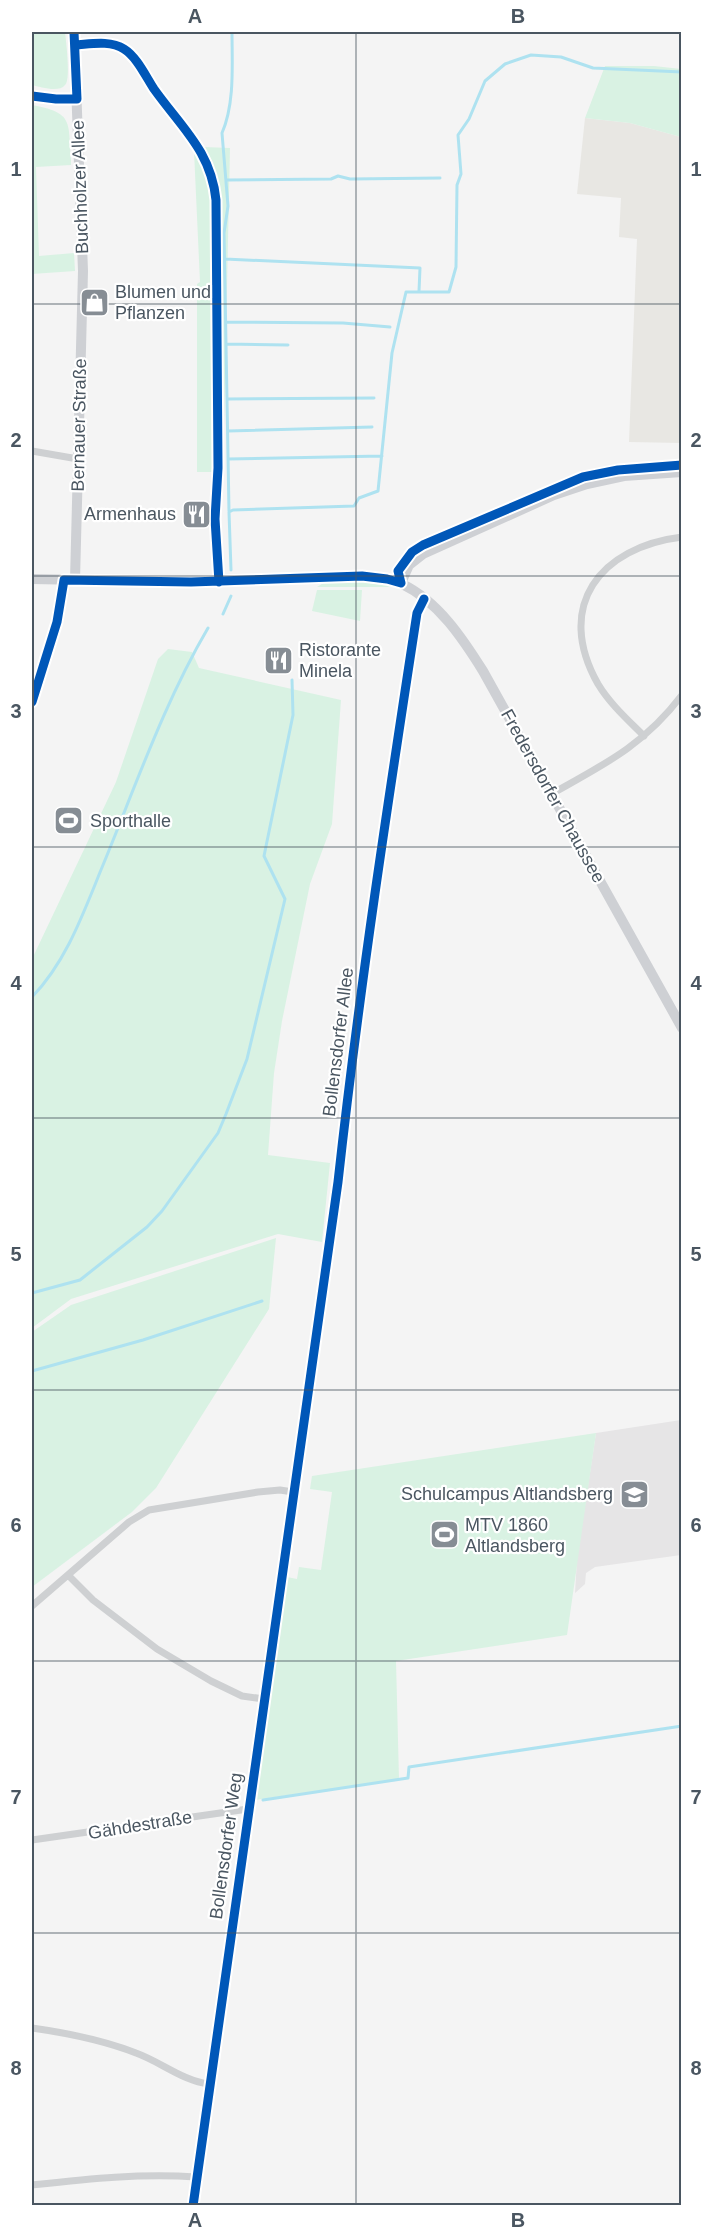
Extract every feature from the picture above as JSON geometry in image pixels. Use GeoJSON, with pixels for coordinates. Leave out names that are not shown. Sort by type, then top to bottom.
{"type":"FeatureCollection","features":[{"type":"Feature","properties":{"kind":"main road","name":"Buchholzer Allee"},"geometry":{"type":"LineString","coordinates":[[74,32],[83,271]]}},
{"type":"Feature","properties":{"kind":"main road"},"geometry":{"type":"LineString","coordinates":[[32,96],[76,99]]}},
{"type":"Feature","properties":{"kind":"main road","name":"Bernauer Straße"},"geometry":{"type":"LineString","coordinates":[[69,580],[78,459],[83,271]]}},
{"type":"Feature","properties":{"kind":"main road"},"geometry":{"type":"LineString","coordinates":[[32,579],[190,582],[362,576],[401,583],[409,565],[423,554],[554,495],[587,484],[624,476],[681,472]]}},
{"type":"Feature","properties":{"kind":"main road","name":"Fredersdorfer Chaussee"},"geometry":{"type":"LineString","coordinates":[[401,583],[424,599],[468,647],[553,793],[681,1028]]}},
{"type":"Feature","properties":{"kind":"street"},"geometry":{"type":"LineString","coordinates":[[32,451],[78,459]]}},
{"type":"Feature","properties":{"kind":"street"},"geometry":{"type":"LineString","coordinates":[[644,736],[611,702],[597,682],[582,638],[584,608],[595,580],[612,562],[651,542],[681,537]]}},
{"type":"Feature","properties":{"kind":"street"},"geometry":{"type":"LineString","coordinates":[[32,702],[69,580]]}},
{"type":"Feature","properties":{"kind":"street","name":"Bollensdorfer Allee"},"geometry":{"type":"LineString","coordinates":[[292,1492],[338,1182],[350,1074],[386,817],[417,613],[424,599]]}},
{"type":"Feature","properties":{"kind":"street"},"geometry":{"type":"LineString","coordinates":[[553,793],[618,757],[644,736],[681,695]]}},
{"type":"Feature","properties":{"kind":"street"},"geometry":{"type":"LineString","coordinates":[[32,1606],[129,1522],[149,1510],[258,1492],[280,1490],[292,1492]]}},
{"type":"Feature","properties":{"kind":"street","name":"Bollensdorfer Weg"},"geometry":{"type":"LineString","coordinates":[[193,2205],[292,1492]]}},
{"type":"Feature","properties":{"kind":"street"},"geometry":{"type":"LineString","coordinates":[[68,1575],[93,1600],[157,1649],[211,1681],[242,1696],[264,1699]]}},
{"type":"Feature","properties":{"kind":"street","name":"Gähdestraße"},"geometry":{"type":"LineString","coordinates":[[32,1840],[248,1809]]}},
{"type":"Feature","properties":{"kind":"street"},"geometry":{"type":"LineString","coordinates":[[32,2028],[99,2042],[137,2053],[196,2082],[209,2084]]}},
{"type":"Feature","properties":{"kind":"street"},"geometry":{"type":"LineString","coordinates":[[32,2185],[133,2175],[196,2177]]}},
{"type":"Feature","properties":{"kind":"shaded area"},"geometry":{"type":"Polygon","coordinates":[[[585,118],[630,123],[681,137],[681,443],[629,442],[637,239],[619,237],[621,198],[577,194],[585,118]]]}},
{"type":"Feature","properties":{"kind":"shaded area","name":"Schulcampus Altlandsberg"},"geometry":{"type":"Polygon","coordinates":[[[681,1420],[681,1555],[595,1567],[586,1573],[585,1584],[575,1593],[577,1559],[596,1433],[681,1420]]]}},
{"type":"Feature","properties":{"kind":"green space"},"geometry":{"type":"Polygon","coordinates":[[[32,32],[65,32],[68,76],[65,85],[58,89],[32,85],[32,32]]]}},
{"type":"Feature","properties":{"kind":"green space"},"geometry":{"type":"Polygon","coordinates":[[[605,66],[654,66],[681,69],[681,137],[630,123],[585,118],[605,66]]]}},
{"type":"Feature","properties":{"kind":"green space"},"geometry":{"type":"Polygon","coordinates":[[[32,105],[55,111],[62,116],[66,121],[70,136],[71,165],[36,167],[39,256],[74,253],[75,271],[32,274],[32,105]]]}},
{"type":"Feature","properties":{"kind":"green space"},"geometry":{"type":"Polygon","coordinates":[[[204,147],[230,148],[223,472],[197,472],[197,284],[200,282],[194,151],[204,147]]]}},
{"type":"Feature","properties":{"kind":"green space"},"geometry":{"type":"Polygon","coordinates":[[[358,581],[393,587],[317,587],[325,582],[358,581]]]}},
{"type":"Feature","properties":{"kind":"green space"},"geometry":{"type":"Polygon","coordinates":[[[317,590],[362,590],[360,621],[312,611],[317,590]]]}},
{"type":"Feature","properties":{"kind":"green space"},"geometry":{"type":"Polygon","coordinates":[[[168,649],[192,652],[199,668],[341,700],[332,824],[310,884],[282,1021],[274,1073],[268,1155],[330,1163],[322,1242],[278,1234],[71,1299],[32,1328],[32,959],[116,782],[158,659],[168,649]]]}},
{"type":"Feature","properties":{"kind":"green space"},"geometry":{"type":"Polygon","coordinates":[[[276,1238],[269,1309],[156,1488],[132,1512],[32,1587],[32,1332],[71,1305],[276,1238]]]}},
{"type":"Feature","properties":{"kind":"green space"},"geometry":{"type":"Polygon","coordinates":[[[596,1433],[567,1635],[396,1661],[399,1779],[255,1800],[287,1577],[297,1579],[299,1567],[321,1570],[332,1492],[310,1489],[312,1476],[596,1433]]]}},
{"type":"Feature","properties":{"kind":"waterway"},"geometry":{"type":"LineString","coordinates":[[229,511],[224,233],[228,206],[222,133],[231,96],[232,32]]}},
{"type":"Feature","properties":{"kind":"waterway"},"geometry":{"type":"LineString","coordinates":[[231,570],[229,512],[233,510],[354,506],[359,498],[378,491],[392,353],[406,292],[449,292],[456,267],[457,185],[461,174],[458,135],[469,119],[485,81],[505,64],[531,55],[561,57],[593,68],[682,72]]}},
{"type":"Feature","properties":{"kind":"waterway"},"geometry":{"type":"LineString","coordinates":[[227,180],[331,179],[338,176],[350,179],[440,178]]}},
{"type":"Feature","properties":{"kind":"waterway"},"geometry":{"type":"LineString","coordinates":[[225,259],[420,268],[419,291]]}},
{"type":"Feature","properties":{"kind":"waterway"},"geometry":{"type":"LineString","coordinates":[[226,322],[343,323],[390,327]]}},
{"type":"Feature","properties":{"kind":"waterway"},"geometry":{"type":"LineString","coordinates":[[226,344],[288,345]]}},
{"type":"Feature","properties":{"kind":"waterway"},"geometry":{"type":"LineString","coordinates":[[227,399],[374,398]]}},
{"type":"Feature","properties":{"kind":"waterway"},"geometry":{"type":"LineString","coordinates":[[228,431],[372,427]]}},
{"type":"Feature","properties":{"kind":"waterway"},"geometry":{"type":"LineString","coordinates":[[228,459],[382,456]]}},
{"type":"Feature","properties":{"kind":"waterway"},"geometry":{"type":"LineString","coordinates":[[223,614],[231,596]]}},
{"type":"Feature","properties":{"kind":"waterway"},"geometry":{"type":"LineString","coordinates":[[32,997],[55,968],[74,935],[164,715],[208,628]]}},
{"type":"Feature","properties":{"kind":"waterway"},"geometry":{"type":"LineString","coordinates":[[32,1293],[80,1280],[147,1227],[162,1211],[218,1133],[247,1059],[285,899],[264,856],[293,715],[292,680]]}},
{"type":"Feature","properties":{"kind":"waterway"},"geometry":{"type":"LineString","coordinates":[[32,1371],[143,1340],[262,1301]]}},
{"type":"Feature","properties":{"kind":"waterway"},"geometry":{"type":"LineString","coordinates":[[263,1800],[408,1778],[409,1767],[682,1726]]}},
{"type":"Feature","properties":{"kind":"cycle path"},"geometry":{"type":"LineString","coordinates":[[32,96],[77,99],[74,32]]}},
{"type":"Feature","properties":{"kind":"cycle path"},"geometry":{"type":"LineString","coordinates":[[75,45],[107,44],[119,46],[129,53],[193,140],[208,167],[213,183],[216,200],[218,468],[215,519],[219,582]]}},
{"type":"Feature","properties":{"kind":"cycle path"},"geometry":{"type":"LineString","coordinates":[[401,583],[398,571],[412,552],[423,545],[583,477],[618,470],[682,465]]}},
{"type":"Feature","properties":{"kind":"cycle path"},"geometry":{"type":"LineString","coordinates":[[32,702],[57,622],[64,580],[191,582],[362,576],[401,583]]}},
{"type":"Feature","properties":{"kind":"cycle path"},"geometry":{"type":"LineString","coordinates":[[193,2206],[338,1182],[374,897],[417,613],[424,599]]}},
{"type":"Feature","properties":{"kind":"place","name":"Blumen und Pflanzen"},"geometry":{"type":"Point","coordinates":[94,302]}},
{"type":"Feature","properties":{"kind":"place","name":"Armenhaus"},"geometry":{"type":"Point","coordinates":[197,514]}},
{"type":"Feature","properties":{"kind":"place","name":"Ristorante Minela"},"geometry":{"type":"Point","coordinates":[278,660]}},
{"type":"Feature","properties":{"kind":"place","name":"Sporthalle"},"geometry":{"type":"Point","coordinates":[69,821]}},
{"type":"Feature","properties":{"kind":"place","name":"Schulcampus Altlandsberg"},"geometry":{"type":"Point","coordinates":[634,1494]}},
{"type":"Feature","properties":{"kind":"place","name":"MTV 1860 Altlandsberg"},"geometry":{"type":"Point","coordinates":[444,1535]}}]}
